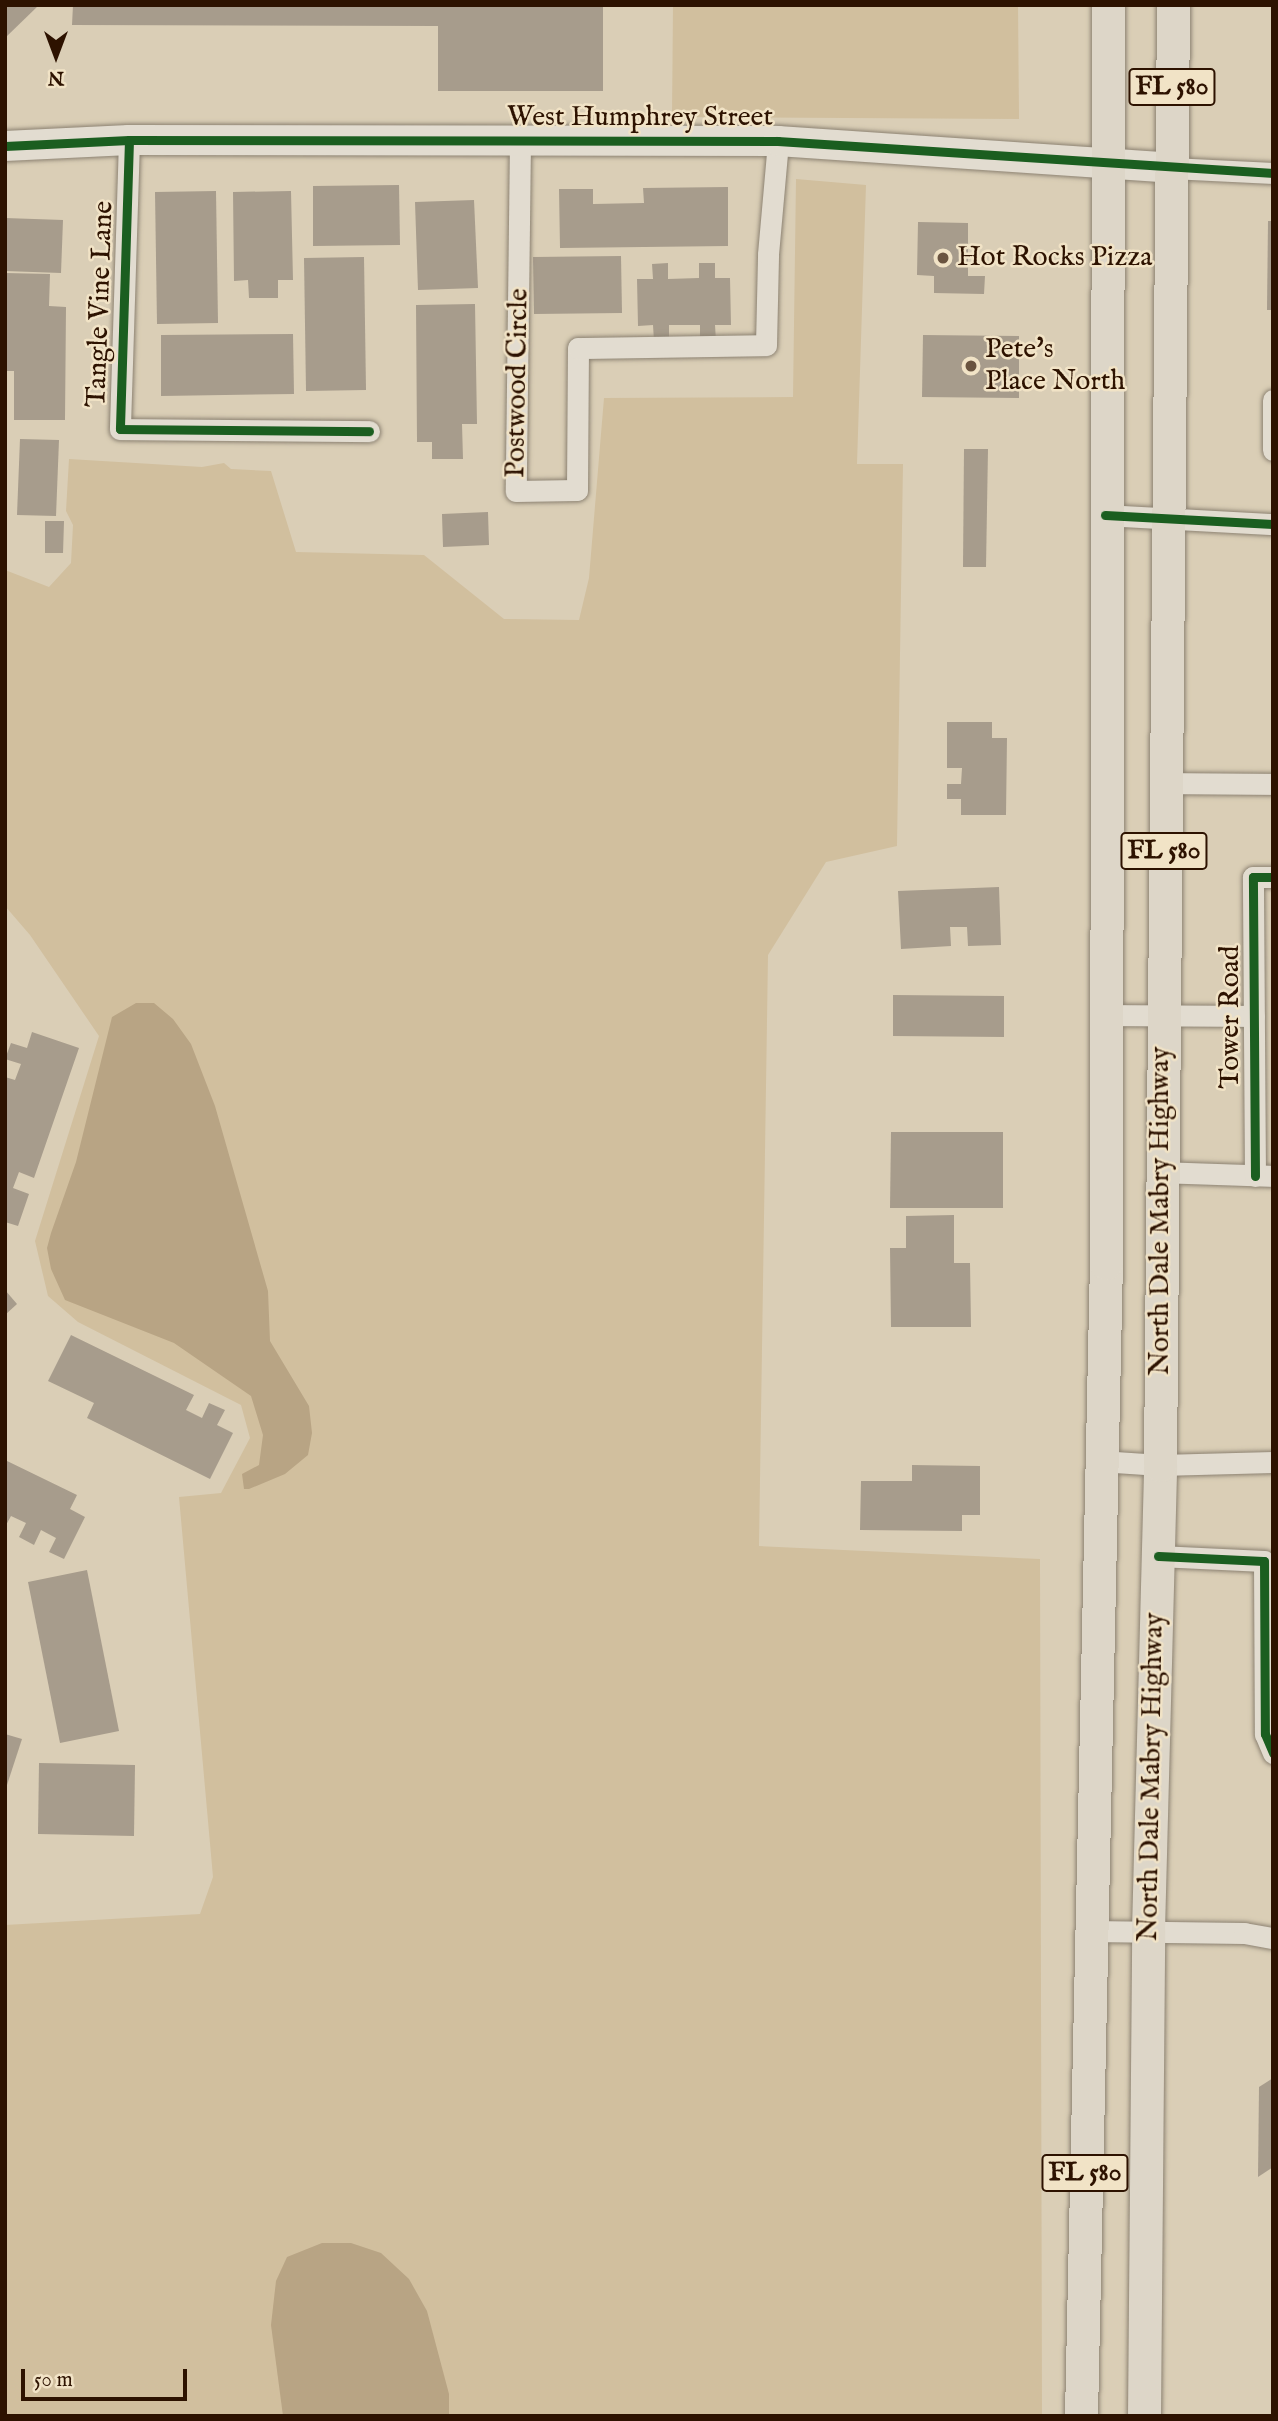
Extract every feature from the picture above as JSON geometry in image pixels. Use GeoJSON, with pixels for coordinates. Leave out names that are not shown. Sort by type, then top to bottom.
{"type":"FeatureCollection","features":[{"type":"Feature","properties":{"kind":"main road","name":"North Dale Mabry Highway"},"geometry":{"type":"LineString","coordinates":[[1081,2416],[1090,1931],[1102,1546],[1100,1461],[1106,1015],[1108,5]]}},
{"type":"Feature","properties":{"kind":"main road","name":"North Dale Mabry Highway"},"geometry":{"type":"LineString","coordinates":[[1144,2416],[1148,1930],[1160,1465],[1173,5]]}},
{"type":"Feature","properties":{"kind":"street","name":"West Humphrey Street"},"geometry":{"type":"LineString","coordinates":[[5,146],[129,140],[778,141],[1273,173]]}},
{"type":"Feature","properties":{"kind":"street","name":"Tangle Vine Lane"},"geometry":{"type":"LineString","coordinates":[[129,140],[120,429],[369,431]]}},
{"type":"Feature","properties":{"kind":"street","name":"Postwood Circle"},"geometry":{"type":"LineString","coordinates":[[520,141],[516,491],[577,489],[578,348],[766,345],[768,254],[778,141]]}},
{"type":"Feature","properties":{"kind":"street"},"geometry":{"type":"LineString","coordinates":[[1273,400],[1273,450]]}},
{"type":"Feature","properties":{"kind":"street"},"geometry":{"type":"LineString","coordinates":[[1105,515],[1273,524]]}},
{"type":"Feature","properties":{"kind":"street"},"geometry":{"type":"LineString","coordinates":[[1164,783],[1273,785]]}},
{"type":"Feature","properties":{"kind":"street","name":"Tower Road"},"geometry":{"type":"LineString","coordinates":[[1264,1176],[1254,1016],[1253,877],[1273,877]]}},
{"type":"Feature","properties":{"kind":"street"},"geometry":{"type":"LineString","coordinates":[[1106,1015],[1254,1016]]}},
{"type":"Feature","properties":{"kind":"street"},"geometry":{"type":"LineString","coordinates":[[1161,1172],[1264,1176]]}},
{"type":"Feature","properties":{"kind":"street"},"geometry":{"type":"LineString","coordinates":[[1100,1461],[1160,1465],[1273,1462]]}},
{"type":"Feature","properties":{"kind":"street"},"geometry":{"type":"LineString","coordinates":[[1158,1556],[1264,1561],[1265,1734],[1273,1752]]}},
{"type":"Feature","properties":{"kind":"street"},"geometry":{"type":"LineString","coordinates":[[1090,1931],[1148,1930],[1273,1938]]}},
{"type":"Feature","properties":{"kind":"shaded area"},"geometry":{"type":"Polygon","coordinates":[[[673,5],[1018,5],[1019,119],[672,117],[673,5]]]}},
{"type":"Feature","properties":{"kind":"shaded area"},"geometry":{"type":"Polygon","coordinates":[[[796,179],[866,185],[857,464],[903,464],[897,846],[826,862],[768,955],[759,1546],[1040,1559],[1042,2416],[5,2416],[5,1925],[200,1914],[213,1877],[179,1497],[221,1493],[250,1438],[241,1405],[78,1322],[48,1296],[35,1241],[99,1036],[30,935],[5,906],[5,570],[49,587],[71,563],[73,525],[66,511],[69,459],[202,467],[224,463],[231,469],[271,471],[296,552],[424,555],[504,619],[579,620],[589,578],[604,398],[793,397],[796,179]]]}},
{"type":"Feature","properties":{"kind":"shaded area"},"geometry":{"type":"Polygon","coordinates":[[[136,1003],[154,1003],[173,1019],[191,1044],[215,1106],[268,1291],[270,1341],[309,1406],[312,1433],[308,1455],[285,1474],[249,1489],[244,1489],[242,1474],[259,1465],[263,1435],[251,1396],[174,1343],[65,1300],[51,1269],[47,1248],[76,1162],[112,1017],[136,1003]]]}},
{"type":"Feature","properties":{"kind":"shaded area"},"geometry":{"type":"Polygon","coordinates":[[[322,2243],[351,2243],[381,2253],[409,2279],[427,2311],[449,2394],[449,2416],[283,2416],[271,2325],[276,2281],[287,2257],[322,2243]]]}},
{"type":"Feature","properties":{"kind":"building"},"geometry":{"type":"Polygon","coordinates":[[[5,5],[39,5],[5,38],[5,5]]]}},
{"type":"Feature","properties":{"kind":"building"},"geometry":{"type":"Polygon","coordinates":[[[73,5],[603,5],[603,91],[438,91],[438,26],[72,25],[73,5]]]}},
{"type":"Feature","properties":{"kind":"building"},"geometry":{"type":"Polygon","coordinates":[[[399,185],[400,245],[313,246],[313,186],[399,185]]]}},
{"type":"Feature","properties":{"kind":"building"},"geometry":{"type":"Polygon","coordinates":[[[728,187],[728,246],[560,248],[559,189],[593,189],[593,204],[644,203],[643,188],[728,187]]]}},
{"type":"Feature","properties":{"kind":"building"},"geometry":{"type":"Polygon","coordinates":[[[216,191],[218,323],[157,324],[155,192],[216,191]]]}},
{"type":"Feature","properties":{"kind":"building"},"geometry":{"type":"Polygon","coordinates":[[[291,191],[293,280],[278,280],[278,298],[249,298],[248,280],[234,281],[233,192],[291,191]]]}},
{"type":"Feature","properties":{"kind":"building"},"geometry":{"type":"Polygon","coordinates":[[[474,200],[478,288],[418,290],[415,202],[474,200]]]}},
{"type":"Feature","properties":{"kind":"building"},"geometry":{"type":"Polygon","coordinates":[[[5,218],[63,220],[61,273],[5,271],[5,218]]]}},
{"type":"Feature","properties":{"kind":"building"},"geometry":{"type":"Polygon","coordinates":[[[1268,221],[1273,221],[1273,310],[1267,310],[1268,221]]]}},
{"type":"Feature","properties":{"kind":"building","name":"Hot Rocks Pizza"},"geometry":{"type":"Polygon","coordinates":[[[918,222],[968,223],[968,276],[985,276],[984,294],[934,293],[934,276],[917,275],[918,222]]]}},
{"type":"Feature","properties":{"kind":"building"},"geometry":{"type":"Polygon","coordinates":[[[621,256],[622,313],[534,314],[533,257],[621,256]]]}},
{"type":"Feature","properties":{"kind":"building"},"geometry":{"type":"Polygon","coordinates":[[[364,257],[366,390],[306,391],[304,258],[364,257]]]}},
{"type":"Feature","properties":{"kind":"building"},"geometry":{"type":"Polygon","coordinates":[[[668,263],[668,279],[699,278],[699,263],[715,263],[715,278],[730,278],[731,325],[715,325],[716,341],[700,341],[700,325],[669,325],[669,341],[654,341],[653,325],[638,326],[637,279],[653,279],[652,264],[668,263]]]}},
{"type":"Feature","properties":{"kind":"building"},"geometry":{"type":"Polygon","coordinates":[[[5,273],[50,274],[49,306],[66,307],[65,420],[14,420],[14,371],[5,371],[5,273]]]}},
{"type":"Feature","properties":{"kind":"building"},"geometry":{"type":"Polygon","coordinates":[[[475,304],[477,424],[462,424],[463,459],[432,459],[432,442],[417,442],[416,305],[475,304]]]}},
{"type":"Feature","properties":{"kind":"building"},"geometry":{"type":"Polygon","coordinates":[[[293,334],[294,394],[161,396],[161,335],[293,334]]]}},
{"type":"Feature","properties":{"kind":"building","name":"Pete's Place North"},"geometry":{"type":"Polygon","coordinates":[[[923,335],[1019,336],[1019,398],[922,397],[923,335]]]}},
{"type":"Feature","properties":{"kind":"building"},"geometry":{"type":"Polygon","coordinates":[[[20,439],[59,440],[56,516],[17,515],[20,439]]]}},
{"type":"Feature","properties":{"kind":"building"},"geometry":{"type":"Polygon","coordinates":[[[964,449],[988,449],[986,567],[963,567],[964,449]]]}},
{"type":"Feature","properties":{"kind":"building"},"geometry":{"type":"Polygon","coordinates":[[[488,512],[489,545],[443,547],[442,514],[488,512]]]}},
{"type":"Feature","properties":{"kind":"building"},"geometry":{"type":"Polygon","coordinates":[[[45,521],[64,521],[63,553],[45,553],[45,521]]]}},
{"type":"Feature","properties":{"kind":"building"},"geometry":{"type":"Polygon","coordinates":[[[947,722],[992,722],[992,738],[1007,738],[1006,815],[961,815],[961,799],[947,799],[947,784],[961,784],[962,768],[947,768],[947,722]]]}},
{"type":"Feature","properties":{"kind":"building"},"geometry":{"type":"Polygon","coordinates":[[[999,887],[1001,945],[968,946],[967,927],[950,927],[951,946],[901,949],[898,891],[999,887]]]}},
{"type":"Feature","properties":{"kind":"building"},"geometry":{"type":"Polygon","coordinates":[[[893,995],[1004,996],[1004,1037],[893,1036],[893,995]]]}},
{"type":"Feature","properties":{"kind":"building"},"geometry":{"type":"Polygon","coordinates":[[[32,1032],[79,1048],[34,1178],[19,1172],[13,1188],[29,1194],[18,1226],[5,1222],[5,1077],[15,1080],[21,1064],[5,1059],[11,1043],[27,1048],[32,1032]]]}},
{"type":"Feature","properties":{"kind":"building"},"geometry":{"type":"Polygon","coordinates":[[[891,1132],[1003,1132],[1003,1208],[890,1208],[891,1132]]]}},
{"type":"Feature","properties":{"kind":"building"},"geometry":{"type":"Polygon","coordinates":[[[954,1215],[954,1263],[970,1263],[971,1327],[891,1327],[890,1248],[906,1248],[906,1216],[954,1215]]]}},
{"type":"Feature","properties":{"kind":"building"},"geometry":{"type":"Polygon","coordinates":[[[5,1290],[17,1304],[5,1315],[5,1290]]]}},
{"type":"Feature","properties":{"kind":"building"},"geometry":{"type":"Polygon","coordinates":[[[71,1335],[194,1395],[186,1410],[202,1418],[209,1403],[225,1410],[217,1425],[233,1433],[210,1479],[87,1418],[94,1403],[48,1381],[71,1335]]]}},
{"type":"Feature","properties":{"kind":"building"},"geometry":{"type":"Polygon","coordinates":[[[5,1460],[77,1495],[70,1509],[85,1517],[64,1559],[49,1552],[56,1538],[41,1530],[34,1545],[19,1537],[26,1523],[11,1516],[5,1527],[5,1460]]]}},
{"type":"Feature","properties":{"kind":"building"},"geometry":{"type":"Polygon","coordinates":[[[912,1465],[980,1466],[980,1515],[962,1515],[962,1531],[860,1530],[861,1481],[912,1481],[912,1465]]]}},
{"type":"Feature","properties":{"kind":"building"},"geometry":{"type":"Polygon","coordinates":[[[87,1570],[119,1731],[60,1743],[28,1582],[87,1570]]]}},
{"type":"Feature","properties":{"kind":"building"},"geometry":{"type":"Polygon","coordinates":[[[5,1734],[22,1739],[6,1788],[5,1788],[5,1734]]]}},
{"type":"Feature","properties":{"kind":"building"},"geometry":{"type":"Polygon","coordinates":[[[39,1763],[135,1765],[134,1836],[38,1834],[39,1763]]]}},
{"type":"Feature","properties":{"kind":"building"},"geometry":{"type":"Polygon","coordinates":[[[1273,2078],[1273,2167],[1258,2177],[1259,2087],[1273,2078]]]}},
{"type":"Feature","properties":{"kind":"cycle path"},"geometry":{"type":"LineString","coordinates":[[129,140],[120,429],[369,431]]}},
{"type":"Feature","properties":{"kind":"cycle path"},"geometry":{"type":"LineString","coordinates":[[5,146],[129,140],[778,141],[1273,173]]}},
{"type":"Feature","properties":{"kind":"cycle path"},"geometry":{"type":"LineString","coordinates":[[1105,515],[1273,524]]}},
{"type":"Feature","properties":{"kind":"cycle path"},"geometry":{"type":"LineString","coordinates":[[1255,1176],[1253,877],[1273,877]]}},
{"type":"Feature","properties":{"kind":"cycle path"},"geometry":{"type":"LineString","coordinates":[[1158,1556],[1264,1561],[1265,1734],[1273,1753]]}},
{"type":"Feature","properties":{"kind":"place","name":"Hot Rocks Pizza"},"geometry":{"type":"Point","coordinates":[943,258]}},
{"type":"Feature","properties":{"kind":"place","name":"Pete's Place North"},"geometry":{"type":"Point","coordinates":[971,366]}}]}
